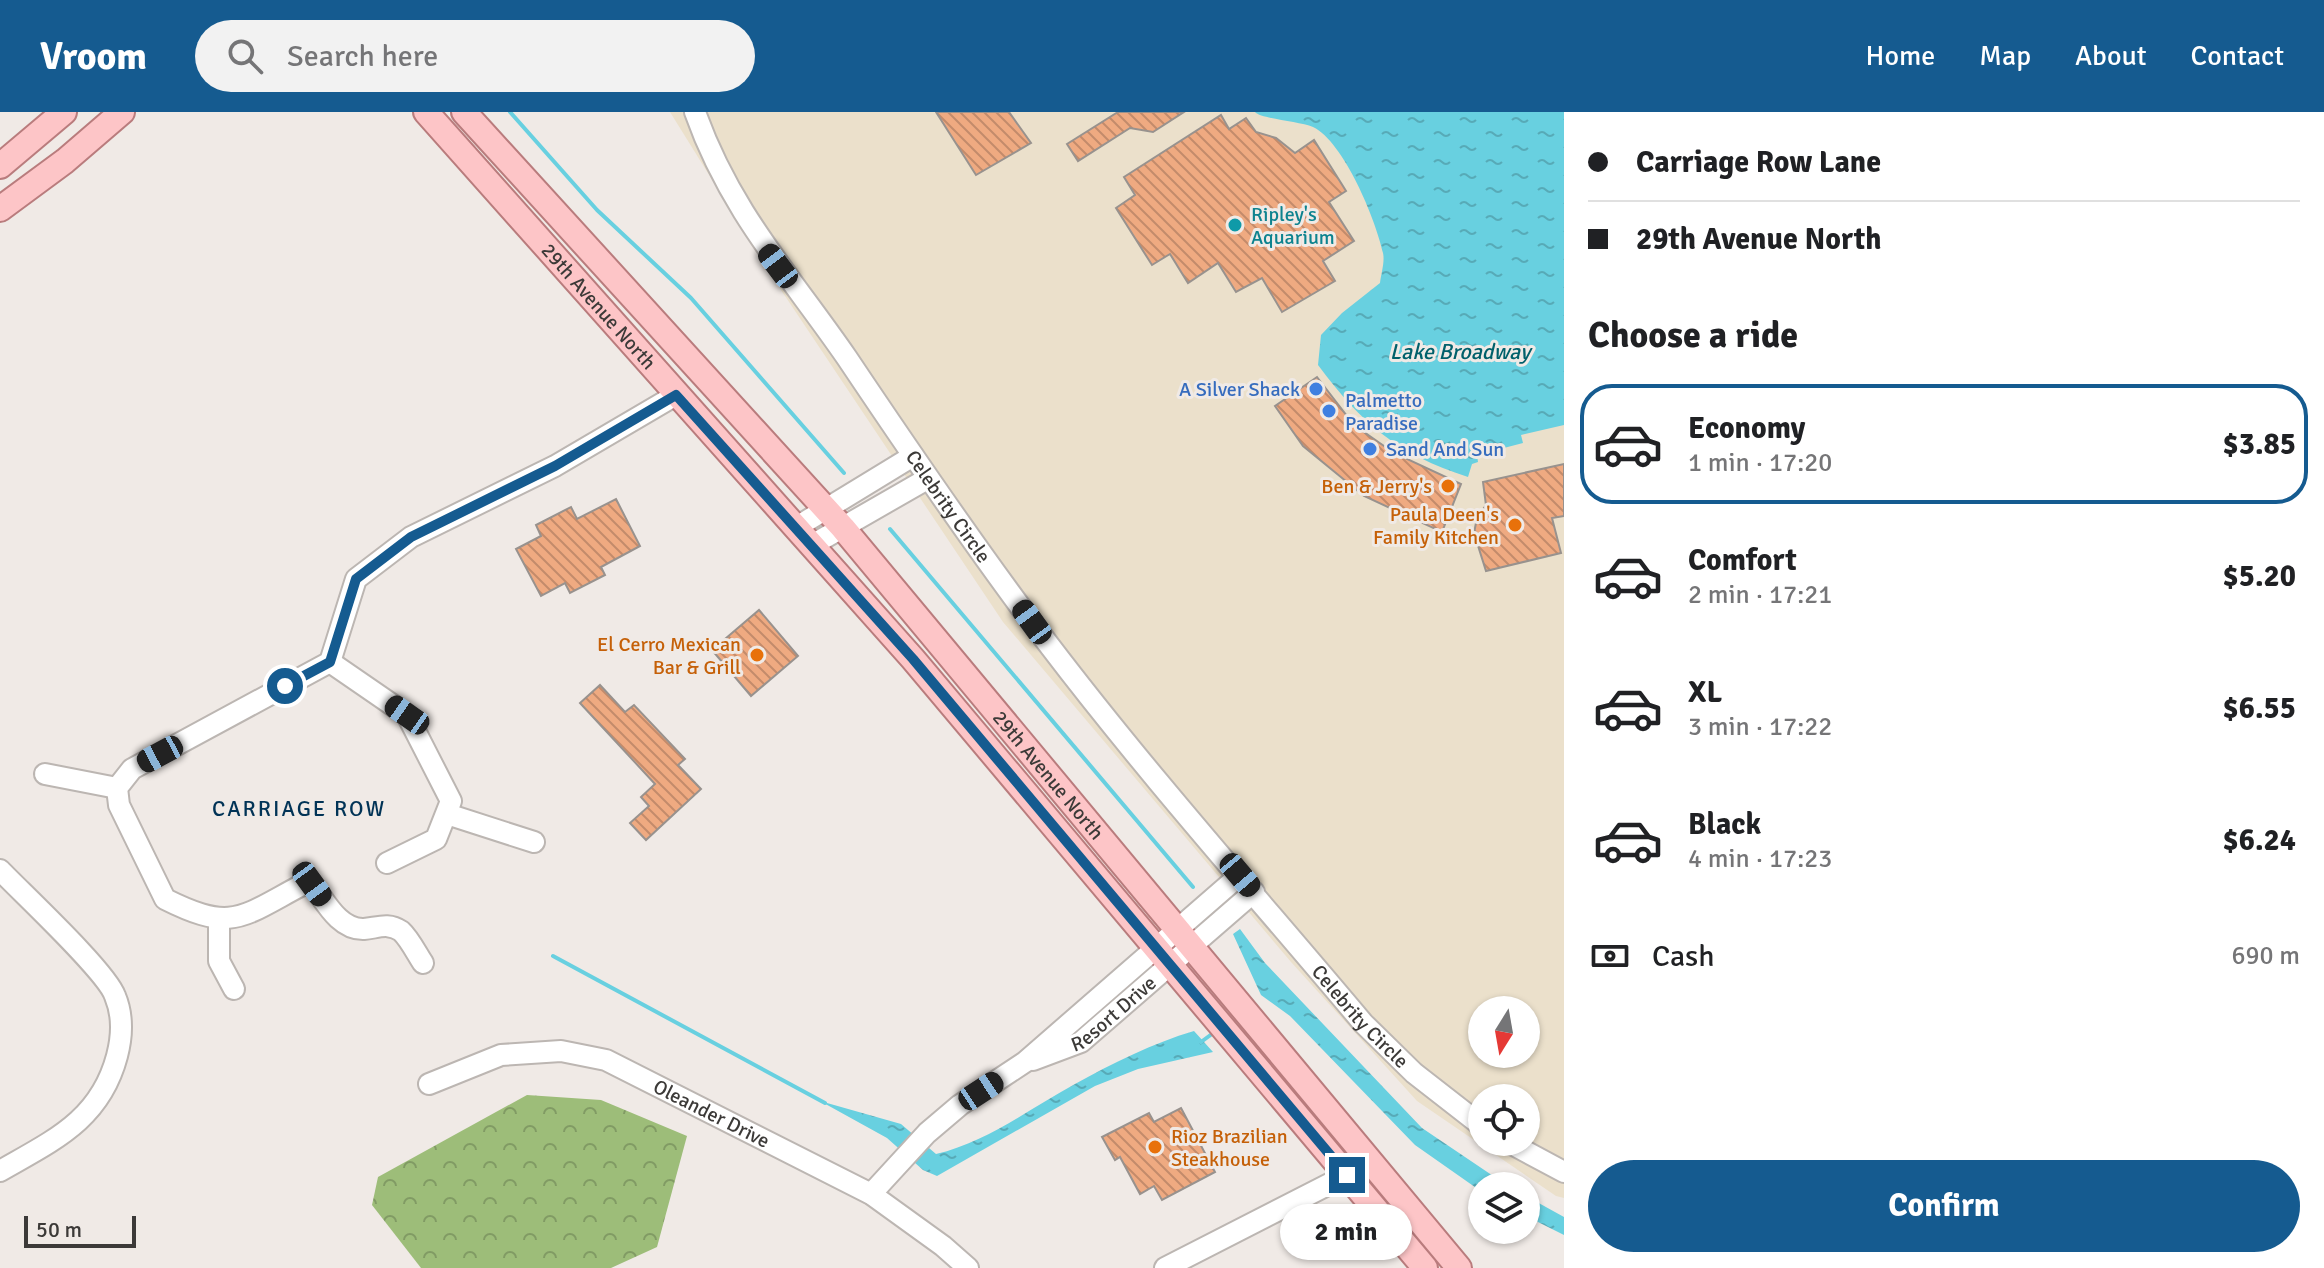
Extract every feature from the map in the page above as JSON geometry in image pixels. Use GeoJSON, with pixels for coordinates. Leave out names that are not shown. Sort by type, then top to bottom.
{"type":"FeatureCollection","features":[{"type":"Feature","properties":{"kind":"main road"},"geometry":{"type":"LineString","coordinates":[[0,166],[64,112]]}},
{"type":"Feature","properties":{"kind":"main road"},"geometry":{"type":"LineString","coordinates":[[0,209],[65,161],[122,112]]}},
{"type":"Feature","properties":{"kind":"main road","name":"29th Avenue North"},"geometry":{"type":"LineString","coordinates":[[426,112],[913,659],[1425,1268]]}},
{"type":"Feature","properties":{"kind":"main road","name":"29th Avenue North"},"geometry":{"type":"LineString","coordinates":[[464,112],[843,528],[1459,1268]]}},
{"type":"Feature","properties":{"kind":"street","name":"Celebrity Circle"},"geometry":{"type":"LineString","coordinates":[[695,112],[718,168],[761,244],[829,332],[927,479],[1066,667],[1363,1023],[1414,1073],[1468,1115]]}},
{"type":"Feature","properties":{"kind":"street"},"geometry":{"type":"LineString","coordinates":[[423,963],[401,931],[381,924],[362,929],[348,925],[337,917],[312,884],[304,884],[243,916],[219,919],[211,919],[165,899],[119,805],[117,788],[132,769],[330,662],[356,579],[411,537],[555,466],[676,395]]}},
{"type":"Feature","properties":{"kind":"street"},"geometry":{"type":"LineString","coordinates":[[803,536],[826,509],[913,456]]}},
{"type":"Feature","properties":{"kind":"street"},"geometry":{"type":"LineString","coordinates":[[803,536],[843,528],[927,479]]}},
{"type":"Feature","properties":{"kind":"street"},"geometry":{"type":"LineString","coordinates":[[330,662],[407,715],[451,801],[436,839],[387,863]]}},
{"type":"Feature","properties":{"kind":"street"},"geometry":{"type":"LineString","coordinates":[[45,774],[117,788]]}},
{"type":"Feature","properties":{"kind":"street"},"geometry":{"type":"LineString","coordinates":[[447,814],[534,842]]}},
{"type":"Feature","properties":{"kind":"street"},"geometry":{"type":"LineString","coordinates":[[0,870],[115,994],[122,1036],[111,1080],[95,1106],[61,1135],[0,1171]]}},
{"type":"Feature","properties":{"kind":"street"},"geometry":{"type":"LineString","coordinates":[[1185,938],[1240,875]]}},
{"type":"Feature","properties":{"kind":"street"},"geometry":{"type":"LineString","coordinates":[[1185,938],[1254,892]]}},
{"type":"Feature","properties":{"kind":"street"},"geometry":{"type":"LineString","coordinates":[[219,919],[219,961],[234,989]]}},
{"type":"Feature","properties":{"kind":"street","name":"Resort Drive"},"geometry":{"type":"LineString","coordinates":[[871,1194],[927,1133],[960,1105],[1025,1062],[1185,938]]}},
{"type":"Feature","properties":{"kind":"street","name":"Oleander Drive"},"geometry":{"type":"LineString","coordinates":[[429,1084],[501,1055],[561,1051],[606,1060],[871,1194],[968,1268]]}},
{"type":"Feature","properties":{"kind":"street"},"geometry":{"type":"LineString","coordinates":[[1534,1156],[1564,1172]]}},
{"type":"Feature","properties":{"kind":"street"},"geometry":{"type":"LineString","coordinates":[[1165,1268],[1347,1175]]}},
{"type":"Feature","properties":{"kind":"shaded area"},"geometry":{"type":"Polygon","coordinates":[[[670,112],[1564,112],[1564,1198],[1540,1185],[1540,1172],[1521,1172],[1497,1156],[1540,1156],[1540,1084],[1468,1084],[1468,1136],[1417,1101],[1291,962],[1003,622],[775,281],[670,112]]]}},
{"type":"Feature","properties":{"kind":"green space"},"geometry":{"type":"Polygon","coordinates":[[[527,1095],[601,1100],[687,1136],[657,1247],[611,1268],[421,1268],[372,1205],[378,1177],[527,1095]]]}},
{"type":"Feature","properties":{"kind":"water","name":"Lake Broadway"},"geometry":{"type":"Polygon","coordinates":[[[1255,112],[1564,112],[1564,425],[1521,435],[1523,443],[1477,455],[1478,462],[1472,464],[1468,477],[1401,447],[1350,404],[1318,365],[1321,335],[1342,313],[1380,283],[1383,257],[1379,239],[1357,183],[1325,135],[1313,127],[1255,112]]]}},
{"type":"Feature","properties":{"kind":"water"},"geometry":{"type":"Polygon","coordinates":[[[1240,929],[1265,963],[1422,1128],[1487,1172],[1468,1172],[1468,1182],[1415,1145],[1290,1016],[1261,995],[1233,934],[1240,929]]]}},
{"type":"Feature","properties":{"kind":"water"},"geometry":{"type":"Polygon","coordinates":[[[1194,1031],[1213,1052],[1138,1069],[1095,1086],[937,1176],[923,1170],[887,1138],[820,1101],[901,1124],[936,1154],[973,1142],[1119,1061],[1194,1031]]]}},
{"type":"Feature","properties":{"kind":"water"},"geometry":{"type":"Polygon","coordinates":[[[1540,1204],[1564,1217],[1564,1235],[1540,1223],[1540,1204]]]}},
{"type":"Feature","properties":{"kind":"building"},"geometry":{"type":"Polygon","coordinates":[[[936,112],[1009,112],[1031,143],[976,175],[936,112]]]}},
{"type":"Feature","properties":{"kind":"building"},"geometry":{"type":"Polygon","coordinates":[[[1118,112],[1184,112],[1153,132],[1130,128],[1078,161],[1067,144],[1118,112]]]}},
{"type":"Feature","properties":{"kind":"building","name":"Ripley's Aquarium"},"geometry":{"type":"Polygon","coordinates":[[[1221,115],[1229,129],[1246,118],[1256,132],[1276,138],[1295,153],[1314,140],[1346,191],[1329,202],[1354,241],[1323,261],[1335,281],[1282,312],[1262,278],[1236,292],[1218,263],[1188,283],[1170,254],[1152,265],[1116,208],[1135,195],[1124,177],[1221,115]]]}},
{"type":"Feature","properties":{"kind":"building"},"geometry":{"type":"Polygon","coordinates":[[[1317,377],[1354,425],[1394,453],[1461,484],[1442,532],[1364,496],[1303,446],[1275,406],[1317,377]]]}},
{"type":"Feature","properties":{"kind":"building","name":"Paula Deen's Family Kitchen"},"geometry":{"type":"Polygon","coordinates":[[[1564,464],[1564,516],[1552,518],[1561,553],[1486,571],[1474,533],[1477,518],[1486,505],[1483,482],[1564,464]]]}},
{"type":"Feature","properties":{"kind":"building"},"geometry":{"type":"Polygon","coordinates":[[[616,499],[640,546],[601,567],[605,575],[570,593],[565,583],[541,596],[516,549],[541,536],[536,525],[571,507],[577,519],[616,499]]]}},
{"type":"Feature","properties":{"kind":"building"},"geometry":{"type":"Polygon","coordinates":[[[759,610],[798,656],[751,696],[712,650],[759,610]]]}},
{"type":"Feature","properties":{"kind":"building"},"geometry":{"type":"Polygon","coordinates":[[[600,685],[625,712],[634,705],[685,759],[678,765],[701,789],[646,840],[630,823],[649,806],[641,797],[655,784],[580,703],[600,685]]]}},
{"type":"Feature","properties":{"kind":"building","name":"Rioz Brazilian Steakhouse"},"geometry":{"type":"Polygon","coordinates":[[[1181,1108],[1215,1172],[1162,1200],[1154,1186],[1140,1194],[1120,1157],[1115,1160],[1102,1137],[1149,1113],[1154,1122],[1181,1108]]]}},
{"type":"Feature","properties":{"kind":"waterway"},"geometry":{"type":"LineString","coordinates":[[510,112],[597,210],[691,298],[844,473]]}},
{"type":"Feature","properties":{"kind":"waterway"},"geometry":{"type":"LineString","coordinates":[[890,529],[1193,887]]}},
{"type":"Feature","properties":{"kind":"waterway"},"geometry":{"type":"LineString","coordinates":[[553,956],[825,1103]]}},
{"type":"Feature","properties":{"kind":"waterway"},"geometry":{"type":"LineString","coordinates":[[1201,1042],[1216,1031]]}},
{"type":"Feature","properties":{"kind":"place","name":"Ripley's Aquarium"},"geometry":{"type":"Point","coordinates":[1235,225]}},
{"type":"Feature","properties":{"kind":"place","name":"A Silver Shack"},"geometry":{"type":"Point","coordinates":[1316,389]}},
{"type":"Feature","properties":{"kind":"place","name":"Palmetto Paradise"},"geometry":{"type":"Point","coordinates":[1329,411]}},
{"type":"Feature","properties":{"kind":"place","name":"Sand And Sun"},"geometry":{"type":"Point","coordinates":[1370,449]}},
{"type":"Feature","properties":{"kind":"place","name":"Ben & Jerry's"},"geometry":{"type":"Point","coordinates":[1448,486]}},
{"type":"Feature","properties":{"kind":"place","name":"Paula Deen's Family Kitchen"},"geometry":{"type":"Point","coordinates":[1515,525]}},
{"type":"Feature","properties":{"kind":"place","name":"El Cerro Mexican Bar & Grill"},"geometry":{"type":"Point","coordinates":[757,655]}},
{"type":"Feature","properties":{"kind":"place","name":"Rioz Brazilian Steakhouse"},"geometry":{"type":"Point","coordinates":[1155,1147]}},
{"type":"Feature","properties":{"kind":"district","name":"CARRIAGE ROW"},"geometry":{"type":"Point","coordinates":[299,808]}},
{"type":"Feature","properties":{"kind":"route"},"geometry":{"type":"LineString","coordinates":[[285,686],[330,662],[356,579],[411,537],[555,466],[616,433],[676,395],[913,659],[1347,1175]]}}]}
